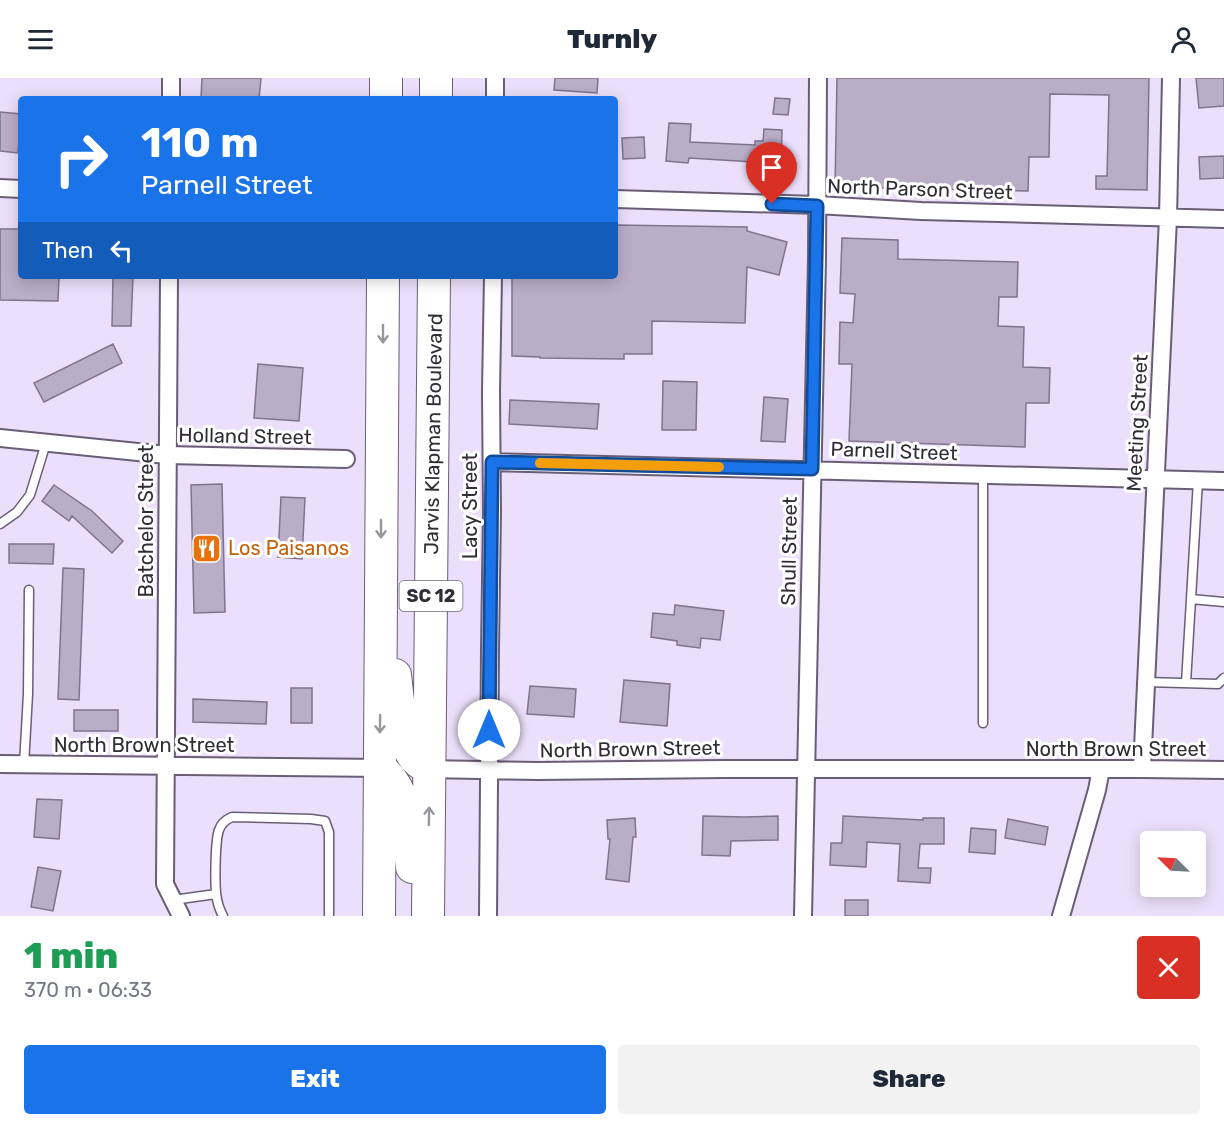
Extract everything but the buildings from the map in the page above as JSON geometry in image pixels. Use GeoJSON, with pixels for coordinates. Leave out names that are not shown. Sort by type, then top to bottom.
{"type":"FeatureCollection","features":[{"type":"Feature","properties":{"kind":"highway"},"geometry":{"type":"LineString","coordinates":[[386,78],[386,96]]}},
{"type":"Feature","properties":{"kind":"highway"},"geometry":{"type":"LineString","coordinates":[[436,78],[436,96]]}},
{"type":"Feature","properties":{"kind":"highway","name":"SC 12"},"geometry":{"type":"LineString","coordinates":[[379,916],[383,279]]}},
{"type":"Feature","properties":{"kind":"highway","name":"Jarvis Klapman Boulevard"},"geometry":{"type":"LineString","coordinates":[[428,916],[434,279]]}},
{"type":"Feature","properties":{"kind":"highway"},"geometry":{"type":"LineString","coordinates":[[381,567],[405,736],[412,755],[430,769]]}},
{"type":"Feature","properties":{"kind":"highway"},"geometry":{"type":"LineString","coordinates":[[379,768],[386,772],[396,785],[402,802],[410,848],[417,916]]}},
{"type":"Feature","properties":{"kind":"street"},"geometry":{"type":"LineString","coordinates":[[171,78],[171,96]]}},
{"type":"Feature","properties":{"kind":"street"},"geometry":{"type":"LineString","coordinates":[[495,78],[495,96]]}},
{"type":"Feature","properties":{"kind":"street","name":"Shull Street"},"geometry":{"type":"LineString","coordinates":[[803,916],[818,78]]}},
{"type":"Feature","properties":{"kind":"street","name":"Meeting Street"},"geometry":{"type":"LineString","coordinates":[[1142,769],[1168,218],[1171,78]]}},
{"type":"Feature","properties":{"kind":"street"},"geometry":{"type":"LineString","coordinates":[[0,188],[18,189]]}},
{"type":"Feature","properties":{"kind":"street","name":"North Parson Street"},"geometry":{"type":"LineString","coordinates":[[618,199],[921,211],[1224,219]]}},
{"type":"Feature","properties":{"kind":"street","name":"Batchelor Street"},"geometry":{"type":"LineString","coordinates":[[169,279],[165,884],[181,916]]}},
{"type":"Feature","properties":{"kind":"street","name":"Lacy Street"},"geometry":{"type":"LineString","coordinates":[[488,916],[493,279]]}},
{"type":"Feature","properties":{"kind":"street","name":"Holland Street"},"geometry":{"type":"LineString","coordinates":[[0,438],[167,455],[346,459]]}},
{"type":"Feature","properties":{"kind":"street","name":"Parnell Street"},"geometry":{"type":"LineString","coordinates":[[492,462],[1224,481]]}},
{"type":"Feature","properties":{"kind":"street","name":"North Brown Street"},"geometry":{"type":"LineString","coordinates":[[0,764],[537,771],[1224,770]]}},
{"type":"Feature","properties":{"kind":"street"},"geometry":{"type":"LineString","coordinates":[[1061,916],[1101,769]]}},
{"type":"Feature","properties":{"kind":"lane"},"geometry":{"type":"LineString","coordinates":[[0,524],[17,512],[30,495],[46,443]]}},
{"type":"Feature","properties":{"kind":"lane"},"geometry":{"type":"LineString","coordinates":[[983,474],[983,723]]}},
{"type":"Feature","properties":{"kind":"lane"},"geometry":{"type":"LineString","coordinates":[[1186,683],[1198,480]]}},
{"type":"Feature","properties":{"kind":"lane"},"geometry":{"type":"LineString","coordinates":[[24,765],[28,694],[29,590]]}},
{"type":"Feature","properties":{"kind":"lane"},"geometry":{"type":"LineString","coordinates":[[1191,599],[1224,602]]}},
{"type":"Feature","properties":{"kind":"lane"},"geometry":{"type":"LineString","coordinates":[[1146,682],[1218,684],[1224,678]]}},
{"type":"Feature","properties":{"kind":"lane"},"geometry":{"type":"LineString","coordinates":[[223,916],[216,894],[217,839],[219,829],[225,820],[232,817],[325,821],[329,832],[329,916]]}},
{"type":"Feature","properties":{"kind":"lane"},"geometry":{"type":"LineString","coordinates":[[173,900],[216,894]]}},
{"type":"Feature","properties":{"kind":"slow traffic"},"geometry":{"type":"LineString","coordinates":[[540,463],[719,467]]}},
{"type":"Feature","properties":{"kind":"place","name":"Los Paisanos"},"geometry":{"type":"Point","coordinates":[207,548]}},
{"type":"Feature","properties":{"kind":"route"},"geometry":{"type":"LineString","coordinates":[[489,730],[492,462],[812,469],[817,206],[772,204]]}}]}
